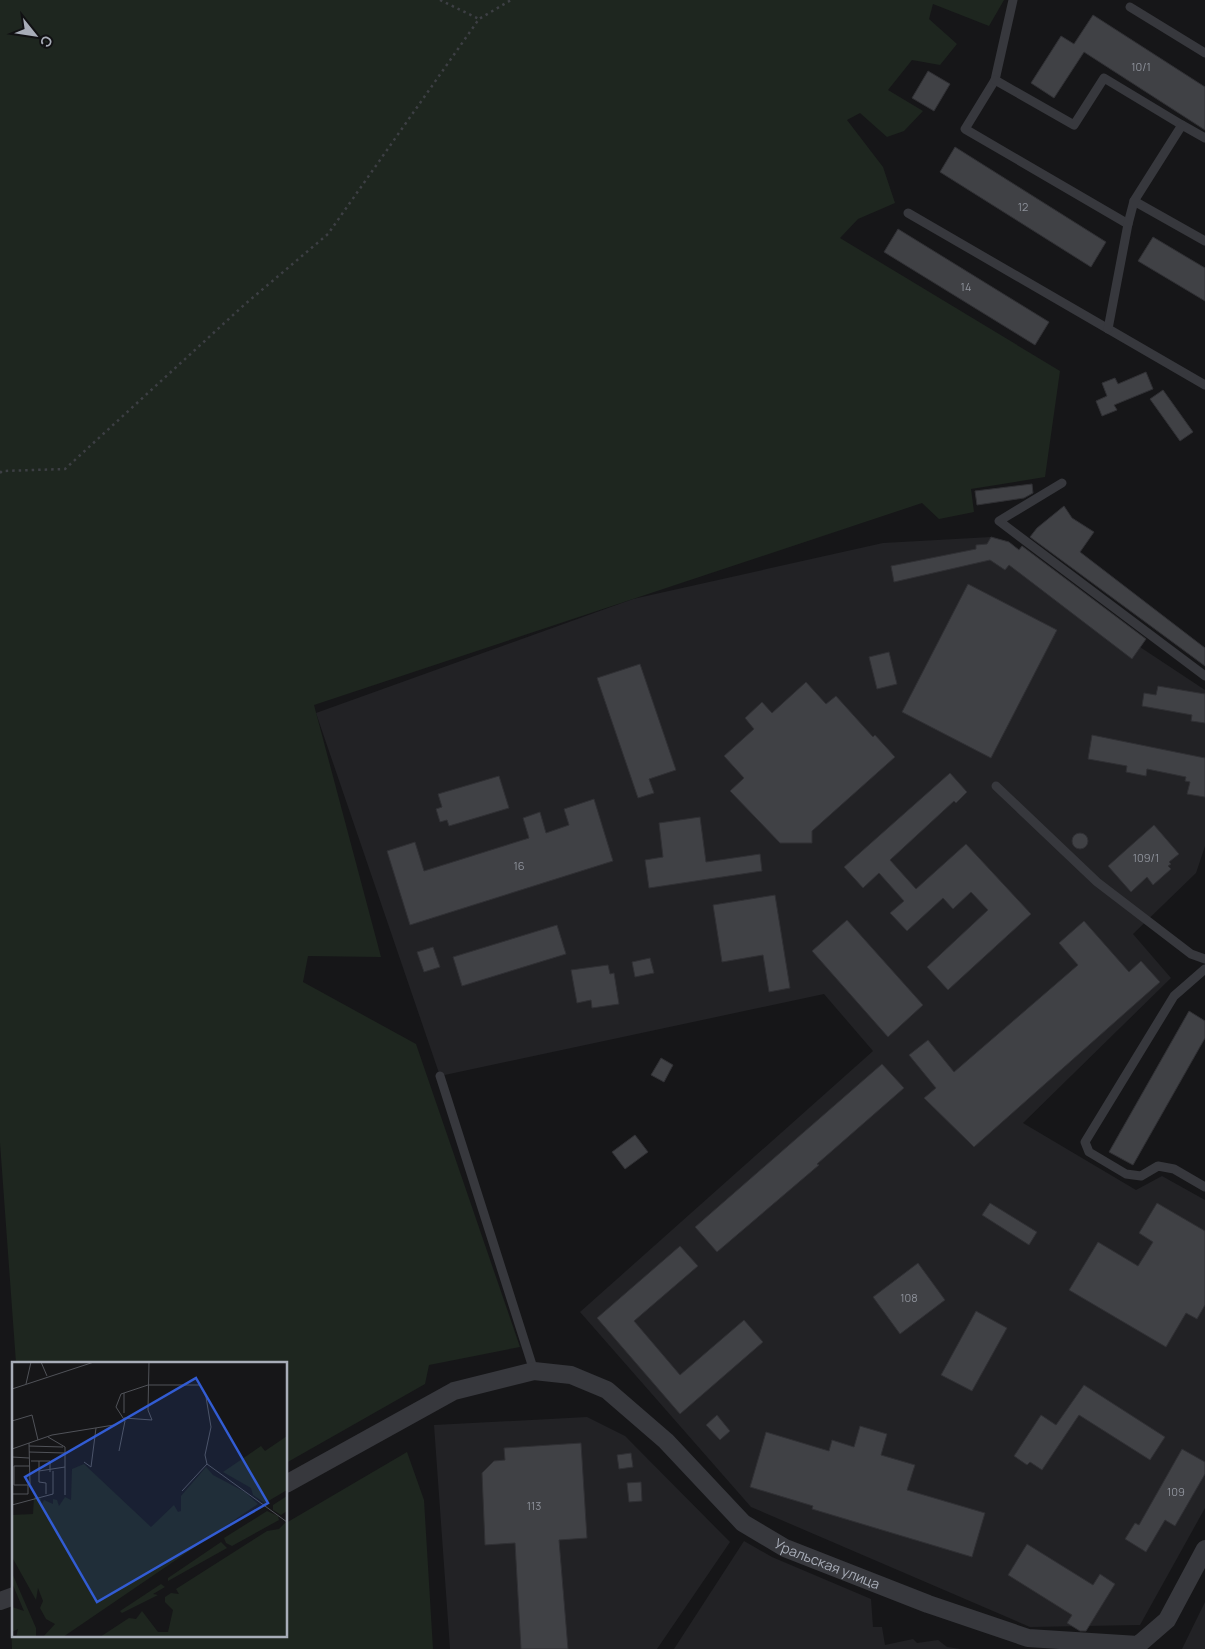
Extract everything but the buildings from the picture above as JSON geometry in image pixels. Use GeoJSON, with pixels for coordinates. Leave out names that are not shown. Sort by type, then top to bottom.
{"type":"FeatureCollection","features":[{"type":"Feature","properties":{"kind":"street","name":"Уральская улица"},"geometry":{"type":"LineString","coordinates":[[288,1483],[454,1391],[534,1371],[572,1376],[607,1390],[666,1441],[743,1523],[785,1548],[928,1604],[1028,1638],[1138,1645],[1167,1620],[1205,1549]]}},
{"type":"Feature","properties":{"kind":"lane"},"geometry":{"type":"LineString","coordinates":[[1013,0],[995,80],[965,129],[1128,224]]}},
{"type":"Feature","properties":{"kind":"lane"},"geometry":{"type":"LineString","coordinates":[[1130,7],[1205,53]]}},
{"type":"Feature","properties":{"kind":"lane"},"geometry":{"type":"LineString","coordinates":[[995,80],[1074,126],[1104,78],[1205,138]]}},
{"type":"Feature","properties":{"kind":"lane"},"geometry":{"type":"LineString","coordinates":[[1108,329],[1134,201],[1182,125]]}},
{"type":"Feature","properties":{"kind":"lane"},"geometry":{"type":"LineString","coordinates":[[1134,201],[1205,241]]}},
{"type":"Feature","properties":{"kind":"lane"},"geometry":{"type":"LineString","coordinates":[[908,212],[1205,384]]}},
{"type":"Feature","properties":{"kind":"lane"},"geometry":{"type":"LineString","coordinates":[[1062,483],[999,521],[1205,676]]}},
{"type":"Feature","properties":{"kind":"lane"},"geometry":{"type":"LineString","coordinates":[[996,786],[1097,882],[1191,954],[1205,959]]}},
{"type":"Feature","properties":{"kind":"lane"},"geometry":{"type":"LineString","coordinates":[[1205,970],[1174,996],[1085,1142],[1089,1152],[1126,1174],[1141,1176],[1158,1166],[1174,1169],[1205,1187]]}},
{"type":"Feature","properties":{"kind":"lane"},"geometry":{"type":"LineString","coordinates":[[440,1076],[534,1371]]}},
{"type":"Feature","properties":{"kind":"path"},"geometry":{"type":"LineString","coordinates":[[440,0],[479,19]]}},
{"type":"Feature","properties":{"kind":"path"},"geometry":{"type":"LineString","coordinates":[[0,472],[2,470],[65,469],[244,305],[328,234],[479,19],[511,0]]}},
{"type":"Feature","properties":{"kind":"shaded area"},"geometry":{"type":"Polygon","coordinates":[[[0,0],[1004,0],[989,26],[933,4],[929,19],[957,44],[940,65],[912,60],[888,90],[923,111],[904,131],[887,137],[860,113],[847,120],[883,167],[895,203],[858,219],[840,238],[1060,371],[1045,477],[971,489],[974,512],[939,519],[922,503],[314,705],[381,957],[308,956],[303,982],[416,1044],[520,1347],[429,1365],[425,1384],[288,1462],[288,1362],[16,1362],[0,1143],[0,0]]]}},
{"type":"Feature","properties":{"kind":"shaded area"},"geometry":{"type":"Polygon","coordinates":[[[991,537],[1009,542],[1140,647],[1205,690],[1205,846],[1196,873],[1133,934],[1171,978],[1023,1123],[1136,1190],[1162,1176],[1205,1200],[1205,1508],[1140,1625],[1030,1627],[751,1507],[580,1312],[873,1051],[824,994],[440,1076],[316,713],[633,599],[883,543],[991,537]]]}},
{"type":"Feature","properties":{"kind":"shaded area"},"geometry":{"type":"Polygon","coordinates":[[[587,1417],[625,1436],[730,1542],[657,1649],[450,1649],[434,1425],[587,1417]]]}},
{"type":"Feature","properties":{"kind":"shaded area"},"geometry":{"type":"Polygon","coordinates":[[[407,1452],[424,1500],[433,1649],[12,1649],[11,1624],[12,1624],[12,1636],[288,1636],[288,1522],[407,1452]]]}},
{"type":"Feature","properties":{"kind":"shaded area"},"geometry":{"type":"Polygon","coordinates":[[[744,1541],[772,1557],[871,1599],[873,1627],[882,1627],[885,1645],[913,1639],[917,1643],[938,1640],[947,1647],[961,1649],[674,1649],[744,1541]]]}},
{"type":"Feature","properties":{"kind":"shaded area"},"geometry":{"type":"Polygon","coordinates":[[[1205,1602],[1205,1649],[1182,1649],[1205,1602]]]}}]}
